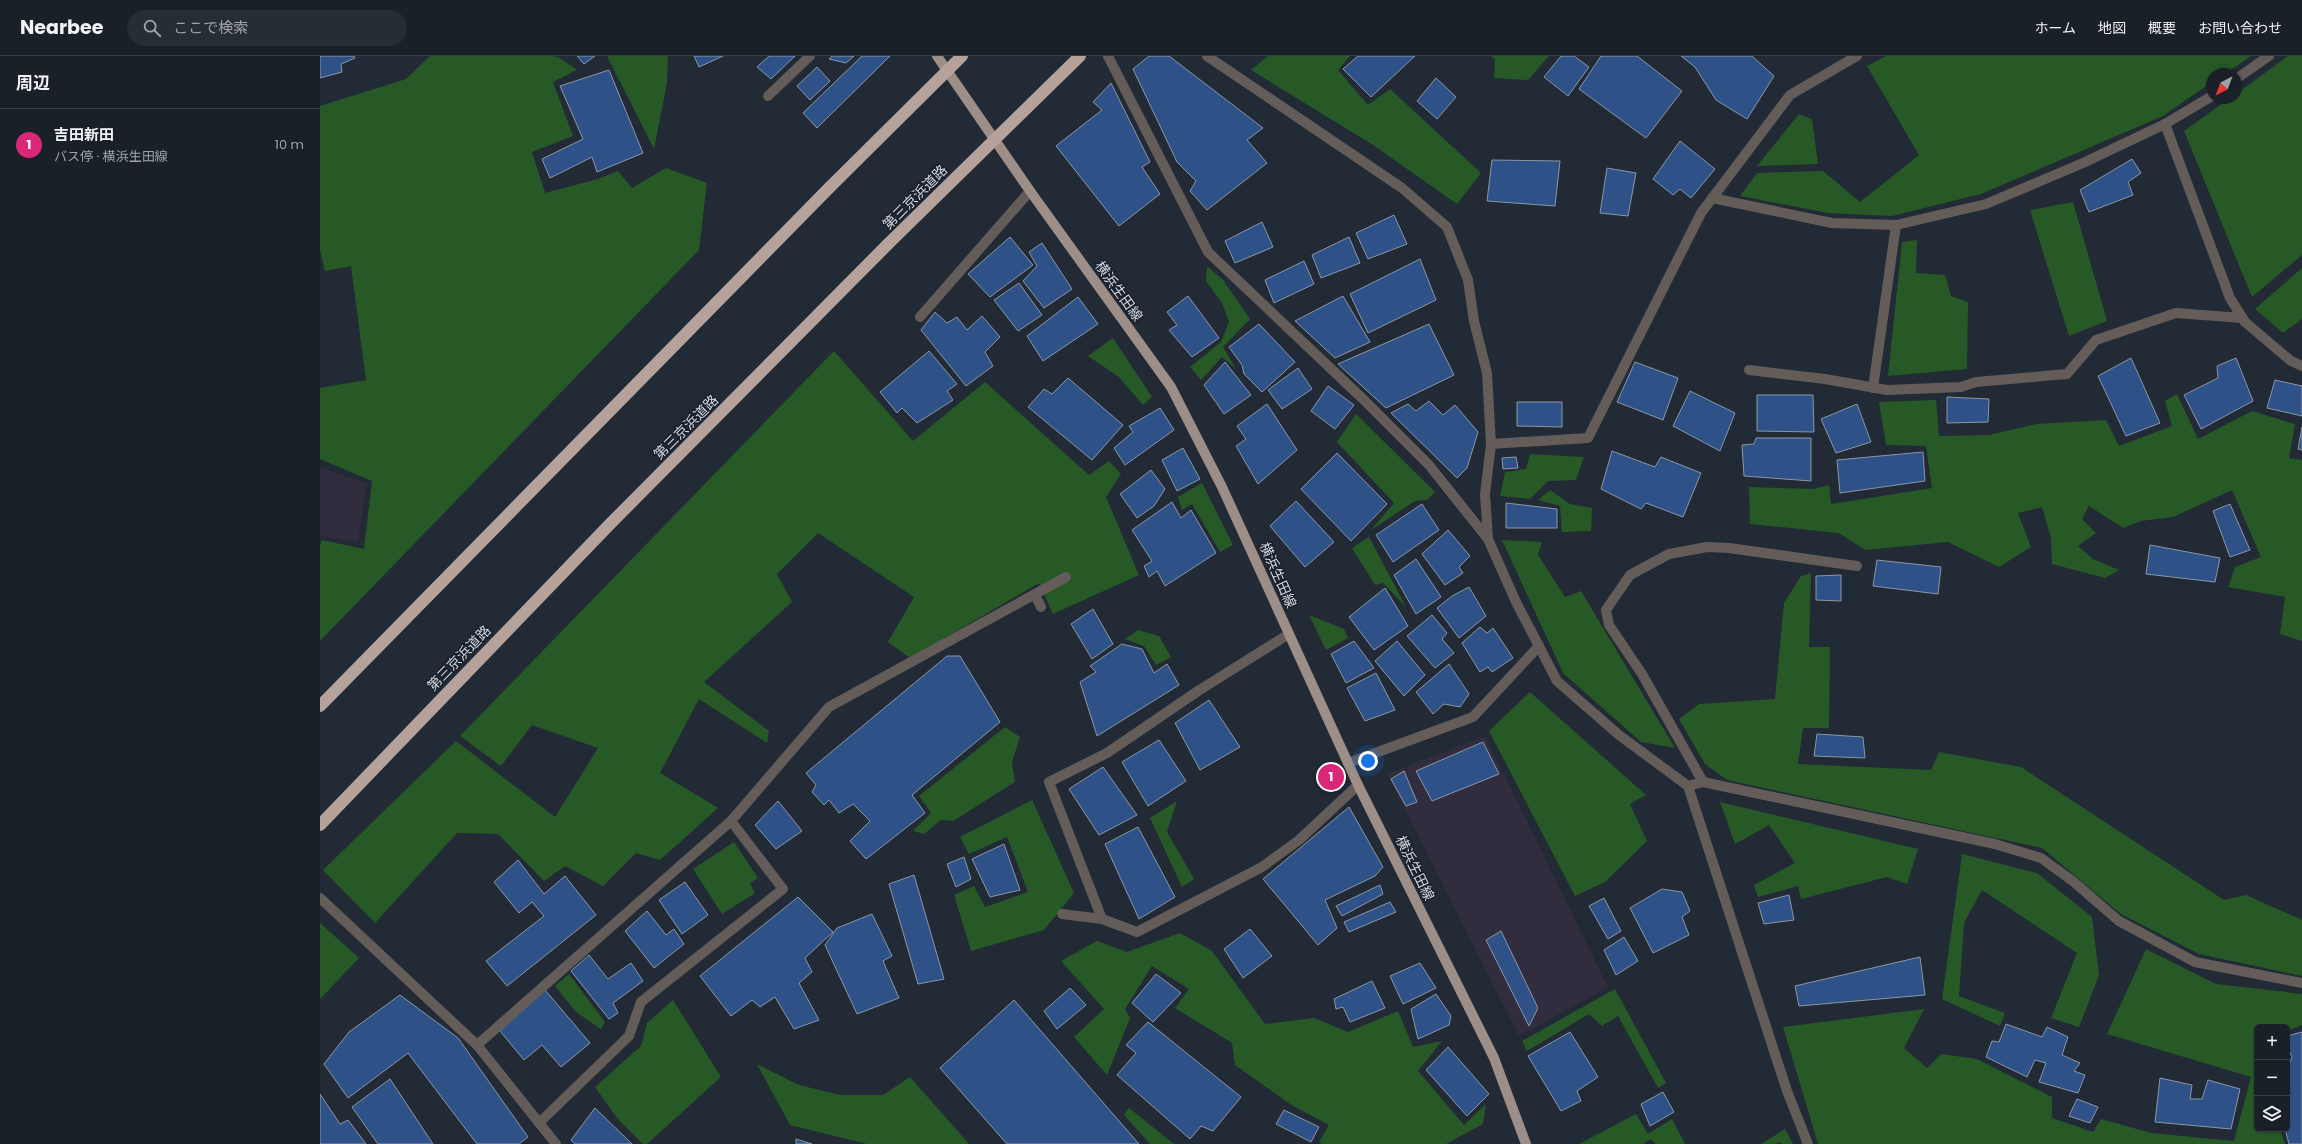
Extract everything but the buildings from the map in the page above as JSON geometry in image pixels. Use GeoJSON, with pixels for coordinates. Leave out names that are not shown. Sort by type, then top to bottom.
{"type":"FeatureCollection","features":[{"type":"Feature","properties":{"kind":"highway"},"geometry":{"type":"LineString","coordinates":[[320,706],[829,188],[962,56]]}},
{"type":"Feature","properties":{"kind":"highway","name":"第三京浜道路"},"geometry":{"type":"LineString","coordinates":[[320,825],[605,530],[888,244],[1080,56]]}},
{"type":"Feature","properties":{"kind":"main road","name":"横浜生田線"},"geometry":{"type":"LineString","coordinates":[[937,56],[1030,192],[1171,387],[1222,487],[1358,785],[1494,1058],[1526,1144]]}},
{"type":"Feature","properties":{"kind":"street"},"geometry":{"type":"LineString","coordinates":[[768,96],[810,56]]}},
{"type":"Feature","properties":{"kind":"street"},"geometry":{"type":"LineString","coordinates":[[1108,56],[1208,252],[1364,400],[1429,465],[1488,539],[1516,602],[1557,681],[1619,735],[1688,786],[1787,1091],[1808,1144]]}},
{"type":"Feature","properties":{"kind":"street"},"geometry":{"type":"LineString","coordinates":[[1207,56],[1402,188],[1446,227],[1468,280],[1474,321],[1487,373],[1491,444],[1484,494],[1488,539]]}},
{"type":"Feature","properties":{"kind":"street"},"geometry":{"type":"LineString","coordinates":[[1491,444],[1588,438],[1701,213],[1790,95],[1857,56]]}},
{"type":"Feature","properties":{"kind":"street"},"geometry":{"type":"LineString","coordinates":[[2242,75],[2269,56]]}},
{"type":"Feature","properties":{"kind":"street"},"geometry":{"type":"LineString","coordinates":[[1712,198],[1832,223],[1896,225],[1986,204],[2083,163],[2165,124],[2206,100]]}},
{"type":"Feature","properties":{"kind":"street"},"geometry":{"type":"LineString","coordinates":[[2165,124],[2230,298],[2242,318],[2291,361],[2302,366]]}},
{"type":"Feature","properties":{"kind":"street"},"geometry":{"type":"LineString","coordinates":[[920,317],[1030,192]]}},
{"type":"Feature","properties":{"kind":"street"},"geometry":{"type":"LineString","coordinates":[[1873,388],[1896,225]]}},
{"type":"Feature","properties":{"kind":"street"},"geometry":{"type":"LineString","coordinates":[[1749,370],[1887,390],[1961,387],[1976,382],[2067,374],[2096,340],[2176,313],[2242,318]]}},
{"type":"Feature","properties":{"kind":"street"},"geometry":{"type":"LineString","coordinates":[[1703,782],[1642,674],[1609,626],[1606,610],[1630,575],[1669,554],[1707,547],[1728,548],[1857,566]]}},
{"type":"Feature","properties":{"kind":"street"},"geometry":{"type":"LineString","coordinates":[[477,1045],[731,821],[829,707],[1066,577]]}},
{"type":"Feature","properties":{"kind":"street"},"geometry":{"type":"LineString","coordinates":[[1035,595],[1041,607]]}},
{"type":"Feature","properties":{"kind":"street"},"geometry":{"type":"LineString","coordinates":[[1102,919],[1049,782],[1107,753],[1198,691],[1289,634]]}},
{"type":"Feature","properties":{"kind":"street"},"geometry":{"type":"LineString","coordinates":[[1348,763],[1473,717],[1539,646]]}},
{"type":"Feature","properties":{"kind":"street"},"geometry":{"type":"LineString","coordinates":[[1688,786],[1703,782],[1995,844],[2042,858],[2074,882],[2119,921],[2195,962],[2302,984]]}},
{"type":"Feature","properties":{"kind":"street"},"geometry":{"type":"LineString","coordinates":[[1062,914],[1102,919],[1137,932],[1184,909],[1262,867],[1299,840],[1358,785]]}},
{"type":"Feature","properties":{"kind":"street"},"geometry":{"type":"LineString","coordinates":[[539,1123],[629,1036],[641,1002],[783,889],[731,821]]}},
{"type":"Feature","properties":{"kind":"street"},"geometry":{"type":"LineString","coordinates":[[320,898],[477,1045],[556,1144]]}},
{"type":"Feature","properties":{"kind":"shaded area"},"geometry":{"type":"Polygon","coordinates":[[[320,467],[367,484],[358,541],[320,536],[320,467]]]}},
{"type":"Feature","properties":{"kind":"shaded area"},"geometry":{"type":"Polygon","coordinates":[[[1485,736],[1608,987],[1519,1036],[1387,774],[1485,736]]]}},
{"type":"Feature","properties":{"kind":"green space"},"geometry":{"type":"Polygon","coordinates":[[[430,56],[552,56],[558,57],[577,70],[553,82],[573,136],[532,152],[545,193],[598,179],[618,171],[632,188],[666,168],[707,183],[699,250],[320,641],[320,546],[322,540],[364,549],[372,481],[320,459],[320,388],[366,380],[351,266],[325,271],[320,250],[320,106],[406,79],[430,56]]]}},
{"type":"Feature","properties":{"kind":"green space"},"geometry":{"type":"Polygon","coordinates":[[[607,56],[668,56],[667,83],[654,149],[607,56]]]}},
{"type":"Feature","properties":{"kind":"green space"},"geometry":{"type":"Polygon","coordinates":[[[1268,56],[1350,56],[1338,70],[1368,105],[1390,89],[1481,173],[1457,204],[1373,145],[1251,70],[1268,56]]]}},
{"type":"Feature","properties":{"kind":"green space"},"geometry":{"type":"Polygon","coordinates":[[[1491,56],[1549,56],[1528,80],[1494,78],[1495,59],[1491,56]]]}},
{"type":"Feature","properties":{"kind":"green space"},"geometry":{"type":"Polygon","coordinates":[[[1886,56],[2251,56],[2234,68],[2206,68],[2206,86],[2163,116],[1981,194],[1892,216],[1828,213],[1740,196],[1757,173],[1823,171],[1860,202],[1919,155],[1867,66],[1886,56]]]}},
{"type":"Feature","properties":{"kind":"green space"},"geometry":{"type":"Polygon","coordinates":[[[2288,56],[2302,56],[2302,255],[2252,297],[2184,131],[2222,104],[2242,104],[2242,90],[2288,56]]]}},
{"type":"Feature","properties":{"kind":"green space"},"geometry":{"type":"Polygon","coordinates":[[[1799,114],[1812,119],[1818,164],[1757,166],[1799,114]]]}},
{"type":"Feature","properties":{"kind":"green space"},"geometry":{"type":"Polygon","coordinates":[[[2073,202],[2107,321],[2069,336],[2030,210],[2073,202]]]}},
{"type":"Feature","properties":{"kind":"green space"},"geometry":{"type":"Polygon","coordinates":[[[1917,240],[1916,273],[1945,275],[1951,296],[1968,302],[1967,369],[1888,376],[1902,242],[1917,240]]]}},
{"type":"Feature","properties":{"kind":"green space"},"geometry":{"type":"Polygon","coordinates":[[[1207,266],[1223,280],[1250,319],[1223,347],[1236,369],[1222,357],[1201,380],[1190,367],[1221,342],[1229,322],[1222,303],[1206,281],[1207,266]]]}},
{"type":"Feature","properties":{"kind":"green space"},"geometry":{"type":"Polygon","coordinates":[[[2302,268],[2302,319],[2283,333],[2255,309],[2302,268]]]}},
{"type":"Feature","properties":{"kind":"green space"},"geometry":{"type":"Polygon","coordinates":[[[1113,338],[1152,397],[1143,405],[1119,377],[1088,356],[1113,338]]]}},
{"type":"Feature","properties":{"kind":"green space"},"geometry":{"type":"Polygon","coordinates":[[[834,351],[913,441],[985,382],[1089,475],[1109,461],[1121,474],[1106,497],[1139,575],[1053,614],[1039,583],[910,658],[888,642],[914,597],[818,533],[777,574],[792,602],[704,682],[769,731],[767,743],[699,699],[660,773],[718,808],[660,860],[636,853],[603,886],[565,866],[544,881],[498,834],[457,833],[375,923],[323,870],[456,741],[555,817],[598,748],[532,725],[501,766],[460,736],[834,351]]]}},
{"type":"Feature","properties":{"kind":"green space"},"geometry":{"type":"Polygon","coordinates":[[[2177,394],[2198,439],[2252,411],[2295,424],[2289,458],[2302,460],[2302,641],[2280,634],[2285,597],[2228,587],[2235,567],[2261,557],[2232,490],[2173,517],[2141,521],[2123,528],[2089,506],[2082,519],[2096,533],[2078,546],[2093,559],[2119,570],[2105,578],[2052,564],[2051,538],[2042,507],[2018,513],[2031,547],[1999,567],[1948,542],[1865,550],[1839,533],[1750,524],[1749,487],[1813,489],[1829,485],[1831,504],[1932,488],[1926,446],[1886,445],[1879,402],[1936,400],[1939,436],[1989,435],[2036,424],[2106,420],[2119,446],[2172,426],[2165,401],[2177,394]]]}},
{"type":"Feature","properties":{"kind":"green space"},"geometry":{"type":"Polygon","coordinates":[[[1356,414],[1435,492],[1427,500],[1415,501],[1371,530],[1394,503],[1337,442],[1356,414]]]}},
{"type":"Feature","properties":{"kind":"green space"},"geometry":{"type":"Polygon","coordinates":[[[1530,454],[1584,457],[1576,480],[1548,481],[1530,499],[1500,496],[1505,472],[1526,469],[1530,454]]]}},
{"type":"Feature","properties":{"kind":"green space"},"geometry":{"type":"Polygon","coordinates":[[[1202,483],[1233,545],[1220,552],[1192,504],[1182,510],[1178,497],[1202,483]]]}},
{"type":"Feature","properties":{"kind":"green space"},"geometry":{"type":"Polygon","coordinates":[[[1550,490],[1570,504],[1592,508],[1591,531],[1562,532],[1560,506],[1538,500],[1550,490]]]}},
{"type":"Feature","properties":{"kind":"green space"},"geometry":{"type":"Polygon","coordinates":[[[1369,537],[1406,607],[1383,583],[1375,585],[1352,548],[1369,537]]]}},
{"type":"Feature","properties":{"kind":"green space"},"geometry":{"type":"Polygon","coordinates":[[[1502,540],[1542,542],[1538,555],[1565,597],[1581,591],[1675,748],[1641,742],[1563,673],[1502,540]]]}},
{"type":"Feature","properties":{"kind":"green space"},"geometry":{"type":"Polygon","coordinates":[[[1811,573],[1809,647],[1830,647],[1829,728],[1803,728],[1798,764],[1931,770],[1939,752],[2021,767],[2224,900],[2246,895],[2302,920],[2302,976],[2199,954],[2121,914],[2042,848],[1727,780],[1705,764],[1679,719],[1699,704],[1775,699],[1784,603],[1801,576],[1811,573]]]}},
{"type":"Feature","properties":{"kind":"green space"},"geometry":{"type":"Polygon","coordinates":[[[1309,615],[1344,629],[1348,638],[1326,650],[1309,615]]]}},
{"type":"Feature","properties":{"kind":"green space"},"geometry":{"type":"Polygon","coordinates":[[[1138,630],[1159,636],[1171,657],[1156,665],[1144,646],[1125,639],[1138,630]]]}},
{"type":"Feature","properties":{"kind":"green space"},"geometry":{"type":"Polygon","coordinates":[[[1530,692],[1646,795],[1630,804],[1647,841],[1605,882],[1575,896],[1489,731],[1530,692]]]}},
{"type":"Feature","properties":{"kind":"green space"},"geometry":{"type":"Polygon","coordinates":[[[1005,727],[1020,737],[1012,762],[1015,782],[953,821],[941,820],[924,834],[913,831],[931,813],[919,796],[1005,727]]]}},
{"type":"Feature","properties":{"kind":"green space"},"geometry":{"type":"Polygon","coordinates":[[[1032,800],[1074,893],[1044,930],[971,951],[954,895],[974,886],[985,907],[1028,892],[1007,837],[969,854],[960,837],[1032,800]]]}},
{"type":"Feature","properties":{"kind":"green space"},"geometry":{"type":"Polygon","coordinates":[[[1177,801],[1167,832],[1194,879],[1182,887],[1150,818],[1177,801]]]}},
{"type":"Feature","properties":{"kind":"green space"},"geometry":{"type":"Polygon","coordinates":[[[1720,802],[1918,849],[1907,884],[1887,877],[1801,899],[1798,886],[1758,897],[1754,885],[1795,863],[1769,825],[1735,844],[1720,802]]]}},
{"type":"Feature","properties":{"kind":"green space"},"geometry":{"type":"Polygon","coordinates":[[[734,842],[758,878],[750,883],[755,893],[722,914],[693,869],[734,842]]]}},
{"type":"Feature","properties":{"kind":"green space"},"geometry":{"type":"Polygon","coordinates":[[[1962,854],[2037,873],[2092,917],[2099,975],[2079,1027],[2051,1018],[2077,953],[1982,890],[1964,923],[1959,996],[2005,1013],[2000,1026],[1942,999],[1962,854]]]}},
{"type":"Feature","properties":{"kind":"green space"},"geometry":{"type":"Polygon","coordinates":[[[320,923],[359,958],[320,999],[320,923]]]}},
{"type":"Feature","properties":{"kind":"green space"},"geometry":{"type":"Polygon","coordinates":[[[1180,933],[1212,951],[1265,1024],[1314,1018],[1348,1032],[1398,1011],[1413,1047],[1442,1041],[1418,1071],[1464,1125],[1486,1104],[1483,1124],[1446,1144],[1322,1144],[1319,1142],[1329,1125],[1293,1106],[1235,1065],[1232,1043],[1175,1008],[1189,989],[1152,966],[1125,1009],[1130,1018],[1107,1075],[1074,1037],[1104,1009],[1061,961],[1097,941],[1127,952],[1180,933]]]}},
{"type":"Feature","properties":{"kind":"green space"},"geometry":{"type":"Polygon","coordinates":[[[2146,949],[2216,984],[2302,994],[2302,1025],[2290,1030],[2290,1024],[2254,1024],[2254,1132],[2281,1132],[2285,1144],[1818,1144],[1783,1027],[1924,1009],[1904,1048],[1927,1068],[1941,1054],[1977,1059],[2052,1097],[2052,1118],[2093,1132],[2101,1119],[2151,1133],[2234,1141],[2251,1077],[2107,1034],[2146,949]]]}},
{"type":"Feature","properties":{"kind":"green space"},"geometry":{"type":"Polygon","coordinates":[[[569,974],[605,1022],[601,1029],[576,1012],[555,986],[569,974]]]}},
{"type":"Feature","properties":{"kind":"green space"},"geometry":{"type":"Polygon","coordinates":[[[1615,989],[1666,1083],[1658,1088],[1618,1016],[1602,1026],[1589,1014],[1527,1051],[1522,1041],[1615,989]]]}},
{"type":"Feature","properties":{"kind":"green space"},"geometry":{"type":"Polygon","coordinates":[[[673,1000],[721,1077],[647,1144],[643,1144],[617,1118],[595,1087],[641,1046],[647,1023],[673,1000]]]}},
{"type":"Feature","properties":{"kind":"green space"},"geometry":{"type":"Polygon","coordinates":[[[757,1064],[799,1085],[840,1095],[883,1095],[910,1077],[969,1144],[867,1144],[790,1125],[757,1064]]]}},
{"type":"Feature","properties":{"kind":"green space"},"geometry":{"type":"Polygon","coordinates":[[[1129,1108],[1174,1144],[1150,1144],[1124,1115],[1129,1108]]]}},
{"type":"Feature","properties":{"kind":"green space"},"geometry":{"type":"Polygon","coordinates":[[[1636,1114],[1648,1134],[1672,1119],[1685,1144],[1656,1144],[1651,1139],[1643,1144],[1579,1144],[1636,1114]]]}},
{"type":"Feature","properties":{"kind":"green space"},"geometry":{"type":"Polygon","coordinates":[[[1785,1129],[1793,1144],[1782,1144],[1780,1142],[1776,1144],[1761,1144],[1785,1129]]]}},
{"type":"Feature","properties":{"kind":"place","name":"吉田新田"},"geometry":{"type":"Point","coordinates":[1331,777]}}]}
